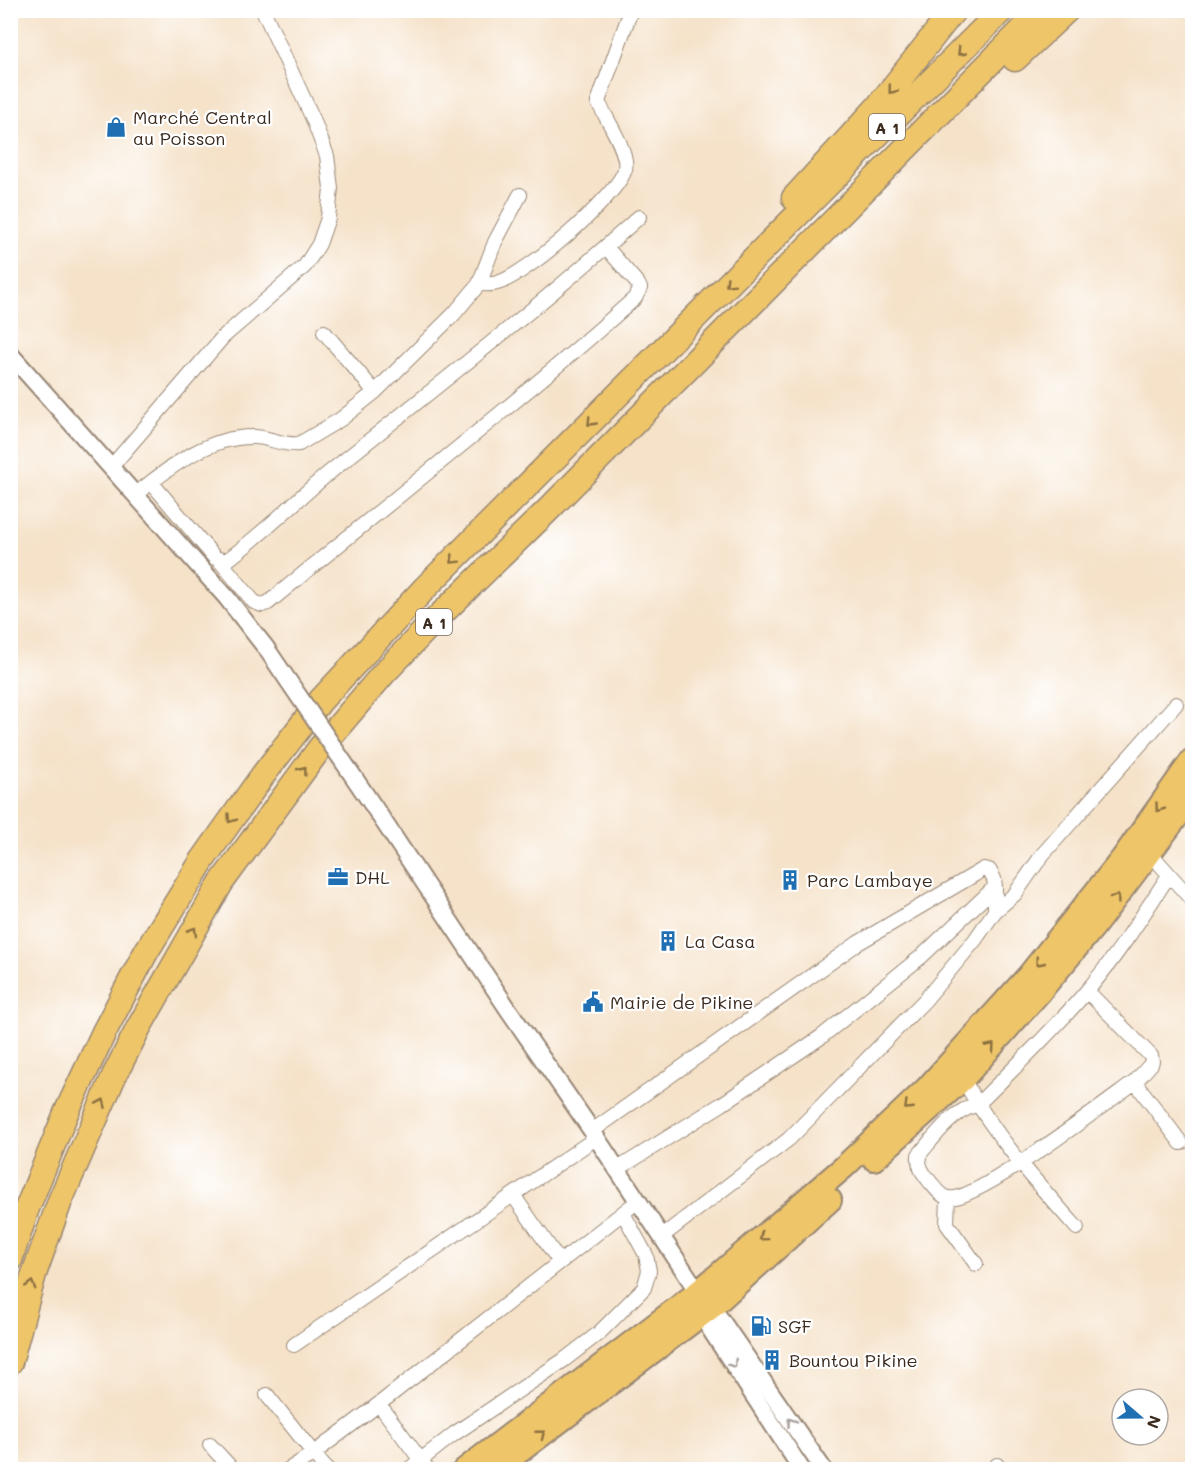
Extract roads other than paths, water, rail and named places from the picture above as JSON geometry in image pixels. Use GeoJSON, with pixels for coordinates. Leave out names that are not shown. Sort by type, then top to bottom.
{"type":"FeatureCollection","features":[{"type":"Feature","properties":{"kind":"highway"},"geometry":{"type":"LineString","coordinates":[[771,242],[789,204],[876,109],[954,10]]}},
{"type":"Feature","properties":{"kind":"highway","name":"A 1"},"geometry":{"type":"LineString","coordinates":[[10,1260],[26,1211],[66,1113],[114,1012],[146,952],[202,861],[263,775],[321,700],[388,627],[1002,10]]}},
{"type":"Feature","properties":{"kind":"highway","name":"A 1"},"geometry":{"type":"LineString","coordinates":[[10,1362],[34,1274],[60,1201],[114,1076],[139,1027],[210,903],[273,810],[320,748],[384,673],[1042,10]]}},
{"type":"Feature","properties":{"kind":"highway"},"geometry":{"type":"LineString","coordinates":[[974,81],[996,73],[1013,61],[1067,10]]}},
{"type":"Feature","properties":{"kind":"highway"},"geometry":{"type":"LineString","coordinates":[[464,1470],[704,1304],[926,1089],[1043,957],[1122,859],[1192,760]]}},
{"type":"Feature","properties":{"kind":"highway"},"geometry":{"type":"LineString","coordinates":[[495,1470],[704,1304],[963,1079],[1086,936],[1183,809],[1192,793]]}},
{"type":"Feature","properties":{"kind":"street"},"geometry":{"type":"LineString","coordinates":[[111,467],[223,337],[305,266],[319,244],[328,218],[332,188],[327,156],[313,119],[263,10]]}},
{"type":"Feature","properties":{"kind":"street"},"geometry":{"type":"LineString","coordinates":[[479,284],[497,284],[513,276],[557,244],[608,198],[622,177],[626,168],[626,158],[598,102],[631,10]]}},
{"type":"Feature","properties":{"kind":"street"},"geometry":{"type":"LineString","coordinates":[[136,494],[172,465],[223,440],[256,437],[292,445],[299,444],[340,419],[375,392],[454,314],[479,284],[495,242],[520,195]]}},
{"type":"Feature","properties":{"kind":"street"},"geometry":{"type":"LineString","coordinates":[[220,561],[231,558],[329,473],[474,358],[639,217]]}},
{"type":"Feature","properties":{"kind":"street"},"geometry":{"type":"LineString","coordinates":[[151,482],[254,602],[262,605],[268,603],[561,364],[636,297],[640,288],[638,284],[606,247]]}},
{"type":"Feature","properties":{"kind":"street"},"geometry":{"type":"LineString","coordinates":[[324,332],[375,392]]}},
{"type":"Feature","properties":{"kind":"street"},"geometry":{"type":"LineString","coordinates":[[10,354],[227,598],[266,648],[638,1201],[704,1304],[802,1470]]}},
{"type":"Feature","properties":{"kind":"street"},"geometry":{"type":"LineString","coordinates":[[661,1237],[789,1139],[815,1114],[925,1000],[995,911],[1015,894],[1043,854],[1176,704]]}},
{"type":"Feature","properties":{"kind":"street"},"geometry":{"type":"LineString","coordinates":[[1150,853],[1192,900]]}},
{"type":"Feature","properties":{"kind":"street"},"geometry":{"type":"LineString","coordinates":[[294,1345],[513,1195],[858,943],[984,869],[989,870],[994,879],[995,911]]}},
{"type":"Feature","properties":{"kind":"street"},"geometry":{"type":"LineString","coordinates":[[1087,991],[1151,1056],[1150,1064],[1135,1082],[1020,1164],[964,1196],[948,1198],[940,1194],[920,1170],[919,1155],[958,1114],[977,1105],[1035,1048],[1087,991],[1138,922],[1169,875]]}},
{"type":"Feature","properties":{"kind":"street"},"geometry":{"type":"LineString","coordinates":[[616,1170],[722,1104],[821,1037],[914,963],[995,887]]}},
{"type":"Feature","properties":{"kind":"street"},"geometry":{"type":"LineString","coordinates":[[963,1079],[977,1105],[1020,1164],[1077,1228]]}},
{"type":"Feature","properties":{"kind":"street"},"geometry":{"type":"LineString","coordinates":[[1135,1082],[1181,1143]]}},
{"type":"Feature","properties":{"kind":"street"},"geometry":{"type":"LineString","coordinates":[[513,1195],[560,1262]]}},
{"type":"Feature","properties":{"kind":"street"},"geometry":{"type":"LineString","coordinates":[[948,1198],[947,1224],[951,1233],[976,1264]]}},
{"type":"Feature","properties":{"kind":"street"},"geometry":{"type":"LineString","coordinates":[[288,1470],[379,1404],[638,1201]]}},
{"type":"Feature","properties":{"kind":"street"},"geometry":{"type":"LineString","coordinates":[[408,1470],[424,1464],[511,1394],[564,1360],[599,1333],[644,1287],[649,1271],[646,1255],[623,1213]]}},
{"type":"Feature","properties":{"kind":"street"},"geometry":{"type":"LineString","coordinates":[[704,1304],[824,1470]]}},
{"type":"Feature","properties":{"kind":"street"},"geometry":{"type":"LineString","coordinates":[[267,1395],[327,1470]]}},
{"type":"Feature","properties":{"kind":"street"},"geometry":{"type":"LineString","coordinates":[[379,1404],[424,1464]]}},
{"type":"Feature","properties":{"kind":"street"},"geometry":{"type":"LineString","coordinates":[[210,1445],[233,1470]]}},
{"type":"Feature","properties":{"kind":"place","name":"Marché Central au Poisson"},"geometry":{"type":"Point","coordinates":[116,127]}},
{"type":"Feature","properties":{"kind":"place","name":"DHL"},"geometry":{"type":"Point","coordinates":[338,877]}},
{"type":"Feature","properties":{"kind":"place","name":"Parc Lambaye"},"geometry":{"type":"Point","coordinates":[790,880]}},
{"type":"Feature","properties":{"kind":"place","name":"La Casa"},"geometry":{"type":"Point","coordinates":[668,941]}},
{"type":"Feature","properties":{"kind":"place","name":"Mairie de Pikine"},"geometry":{"type":"Point","coordinates":[593,1002]}},
{"type":"Feature","properties":{"kind":"place","name":"SGF"},"geometry":{"type":"Point","coordinates":[761,1326]}},
{"type":"Feature","properties":{"kind":"place","name":"Bountou Pikine"},"geometry":{"type":"Point","coordinates":[772,1360]}}]}
